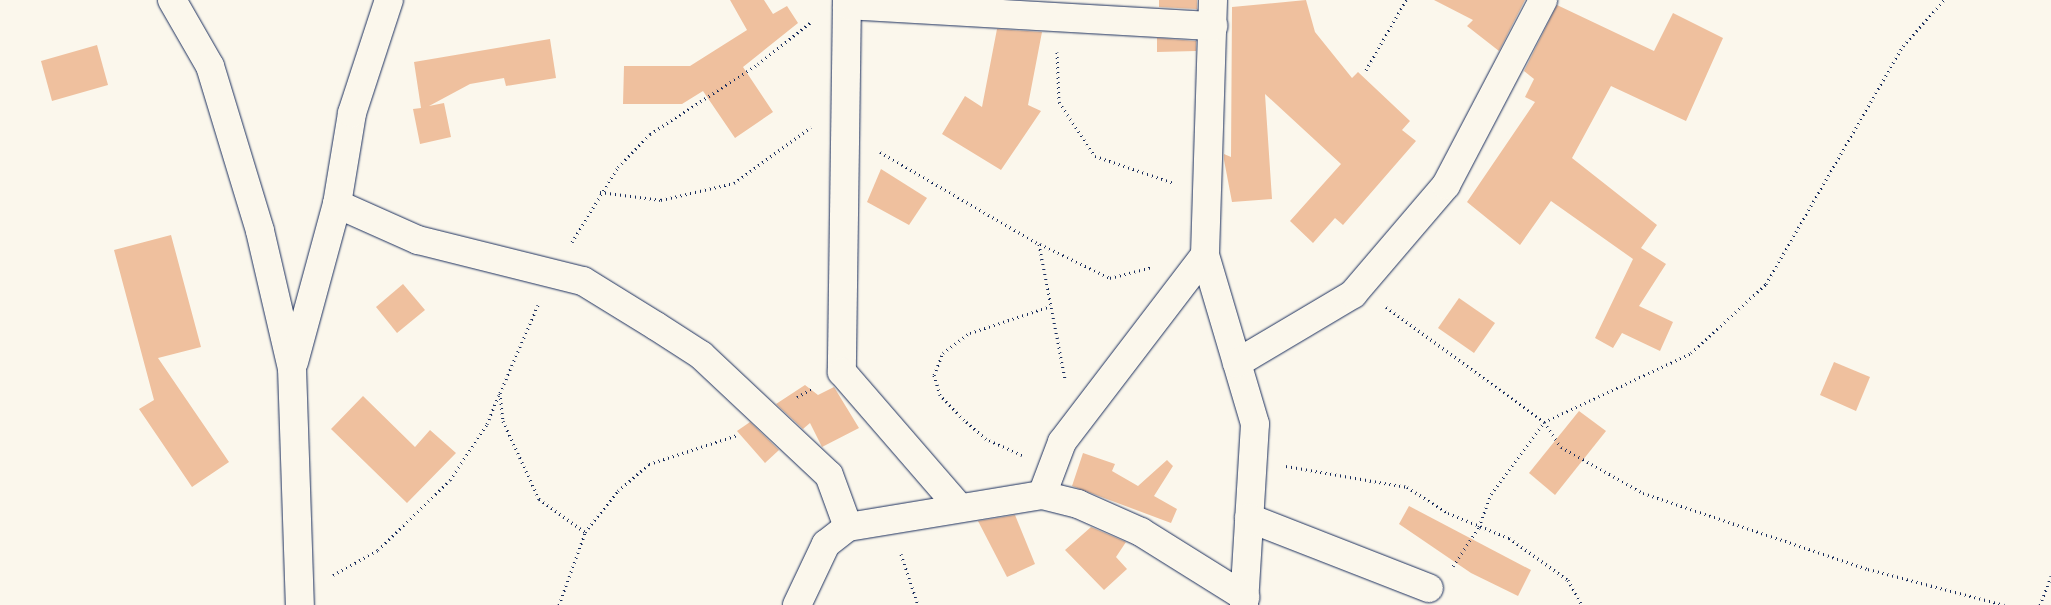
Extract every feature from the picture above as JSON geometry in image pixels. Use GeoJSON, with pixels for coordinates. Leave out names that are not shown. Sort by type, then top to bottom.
{"type":"FeatureCollection","features":[{"type":"Feature","properties":{"kind":"street"},"geometry":{"type":"LineString","coordinates":[[172,0],[210,66],[260,231],[292,368],[300,599]]}},
{"type":"Feature","properties":{"kind":"street"},"geometry":{"type":"LineString","coordinates":[[292,368],[338,204],[352,113],[389,0]]}},
{"type":"Feature","properties":{"kind":"street"},"geometry":{"type":"LineString","coordinates":[[1237,364],[1352,294],[1446,185],[1543,0]]}},
{"type":"Feature","properties":{"kind":"street"},"geometry":{"type":"LineString","coordinates":[[959,507],[842,372],[847,2],[1062,16],[1213,13],[1205,255],[1255,424],[1244,601]]}},
{"type":"Feature","properties":{"kind":"street"},"geometry":{"type":"LineString","coordinates":[[338,204],[418,240],[583,281],[701,354],[829,475],[848,527]]}},
{"type":"Feature","properties":{"kind":"street"},"geometry":{"type":"LineString","coordinates":[[1042,495],[1053,467],[1074,427],[1205,255]]}},
{"type":"Feature","properties":{"kind":"street"},"geometry":{"type":"LineString","coordinates":[[797,605],[826,544],[848,527],[959,507],[1042,495],[1078,504],[1141,532],[1244,601]]}},
{"type":"Feature","properties":{"kind":"street"},"geometry":{"type":"LineString","coordinates":[[1249,518],[1429,588]]}},
{"type":"Feature","properties":{"kind":"path"},"geometry":{"type":"LineString","coordinates":[[1366,70],[1406,0]]}},
{"type":"Feature","properties":{"kind":"path"},"geometry":{"type":"LineString","coordinates":[[1429,588],[1451,569],[1479,527],[1491,494],[1544,422],[1691,353],[1766,284],[1903,46],[1944,0]]}},
{"type":"Feature","properties":{"kind":"path"},"geometry":{"type":"LineString","coordinates":[[1062,16],[1055,74],[1059,102],[1078,135],[1096,156],[1208,194]]}},
{"type":"Feature","properties":{"kind":"path"},"geometry":{"type":"LineString","coordinates":[[600,192],[662,200],[734,183],[814,125],[845,134],[1039,244],[1110,278],[1205,255]]}},
{"type":"Feature","properties":{"kind":"path"},"geometry":{"type":"LineString","coordinates":[[1039,244],[1074,427]]}},
{"type":"Feature","properties":{"kind":"path"},"geometry":{"type":"LineString","coordinates":[[1352,294],[1382,304],[1544,422],[1561,447],[1643,493],[1868,568],[2004,605]]}},
{"type":"Feature","properties":{"kind":"path"},"geometry":{"type":"LineString","coordinates":[[1051,306],[970,333],[943,353],[934,375],[940,395],[986,439],[1053,467]]}},
{"type":"Feature","properties":{"kind":"path"},"geometry":{"type":"LineString","coordinates":[[300,599],[378,550],[410,522],[450,480],[487,424],[500,394]]}},
{"type":"Feature","properties":{"kind":"path"},"geometry":{"type":"LineString","coordinates":[[1253,461],[1358,475],[1407,487],[1479,527],[1509,538],[1568,580],[1582,605]]}},
{"type":"Feature","properties":{"kind":"path"},"geometry":{"type":"LineString","coordinates":[[895,519],[904,571],[918,605]]}},
{"type":"Feature","properties":{"kind":"path"},"geometry":{"type":"LineString","coordinates":[[559,605],[585,532]]}},
{"type":"Feature","properties":{"kind":"path"},"geometry":{"type":"LineString","coordinates":[[2040,605],[2051,576]]}},
{"type":"Feature","properties":{"kind":"building"},"geometry":{"type":"Polygon","coordinates":[[[730,0],[764,0],[773,14],[787,6],[798,23],[743,67],[773,112],[735,138],[703,91],[682,104],[623,104],[624,66],[690,66],[747,30],[730,0]]]}},
{"type":"Feature","properties":{"kind":"building"},"geometry":{"type":"Polygon","coordinates":[[[1159,0],[1197,0],[1197,9],[1159,7],[1159,0]]]}},
{"type":"Feature","properties":{"kind":"building"},"geometry":{"type":"Polygon","coordinates":[[[1306,0],[1315,32],[1352,78],[1358,72],[1410,121],[1402,130],[1416,141],[1343,225],[1335,218],[1313,243],[1290,221],[1341,164],[1265,94],[1272,199],[1232,202],[1224,160],[1224,154],[1231,157],[1232,7],[1306,0]]]}},
{"type":"Feature","properties":{"kind":"building"},"geometry":{"type":"Polygon","coordinates":[[[1434,0],[1525,0],[1499,51],[1467,26],[1473,20],[1434,0]]]}},
{"type":"Feature","properties":{"kind":"building"},"geometry":{"type":"Polygon","coordinates":[[[1557,5],[1654,51],[1673,13],[1723,38],[1686,121],[1611,86],[1572,158],[1657,225],[1641,248],[1666,264],[1639,306],[1673,322],[1660,351],[1622,333],[1613,348],[1595,338],[1633,259],[1551,201],[1520,245],[1467,202],[1535,102],[1525,97],[1534,79],[1524,71],[1557,5]]]}},
{"type":"Feature","properties":{"kind":"building"},"geometry":{"type":"Polygon","coordinates":[[[997,29],[1042,32],[1028,105],[1041,111],[1001,170],[942,134],[965,96],[982,107],[997,29]]]}},
{"type":"Feature","properties":{"kind":"building"},"geometry":{"type":"Polygon","coordinates":[[[1157,38],[1196,41],[1196,51],[1157,52],[1157,38]]]}},
{"type":"Feature","properties":{"kind":"building"},"geometry":{"type":"Polygon","coordinates":[[[550,39],[556,78],[506,86],[504,78],[470,84],[429,106],[444,103],[451,137],[420,144],[413,109],[421,108],[414,62],[550,39]]]}},
{"type":"Feature","properties":{"kind":"building"},"geometry":{"type":"Polygon","coordinates":[[[97,45],[108,85],[52,101],[41,61],[97,45]]]}},
{"type":"Feature","properties":{"kind":"building"},"geometry":{"type":"Polygon","coordinates":[[[881,169],[927,198],[909,225],[867,202],[881,169]]]}},
{"type":"Feature","properties":{"kind":"building"},"geometry":{"type":"Polygon","coordinates":[[[171,235],[201,347],[158,358],[229,462],[192,487],[139,409],[154,400],[114,250],[171,235]]]}},
{"type":"Feature","properties":{"kind":"building"},"geometry":{"type":"Polygon","coordinates":[[[403,284],[425,310],[397,333],[376,307],[403,284]]]}},
{"type":"Feature","properties":{"kind":"building"},"geometry":{"type":"Polygon","coordinates":[[[1459,298],[1495,323],[1474,353],[1438,328],[1459,298]]]}},
{"type":"Feature","properties":{"kind":"building"},"geometry":{"type":"Polygon","coordinates":[[[1834,362],[1870,377],[1856,411],[1820,395],[1834,362]]]}},
{"type":"Feature","properties":{"kind":"building"},"geometry":{"type":"Polygon","coordinates":[[[805,385],[818,395],[834,387],[859,428],[822,447],[810,423],[803,429],[776,404],[805,385]]]}},
{"type":"Feature","properties":{"kind":"building"},"geometry":{"type":"Polygon","coordinates":[[[363,396],[415,447],[430,430],[456,453],[407,503],[331,429],[363,396]]]}},
{"type":"Feature","properties":{"kind":"building"},"geometry":{"type":"Polygon","coordinates":[[[1579,411],[1606,431],[1555,495],[1529,473],[1579,411]]]}},
{"type":"Feature","properties":{"kind":"building"},"geometry":{"type":"Polygon","coordinates":[[[750,422],[779,450],[765,463],[737,431],[750,422]]]}},
{"type":"Feature","properties":{"kind":"building"},"geometry":{"type":"Polygon","coordinates":[[[1083,453],[1115,464],[1112,471],[1138,486],[1167,460],[1173,466],[1154,496],[1177,509],[1171,523],[1072,486],[1083,453]]]}},
{"type":"Feature","properties":{"kind":"building"},"geometry":{"type":"Polygon","coordinates":[[[1409,506],[1531,570],[1518,596],[1471,573],[1399,524],[1409,506]]]}},
{"type":"Feature","properties":{"kind":"building"},"geometry":{"type":"Polygon","coordinates":[[[1015,515],[1035,564],[1007,577],[978,521],[1015,515]]]}},
{"type":"Feature","properties":{"kind":"building"},"geometry":{"type":"Polygon","coordinates":[[[1091,527],[1126,542],[1116,557],[1127,569],[1104,590],[1065,550],[1091,527]]]}}]}
